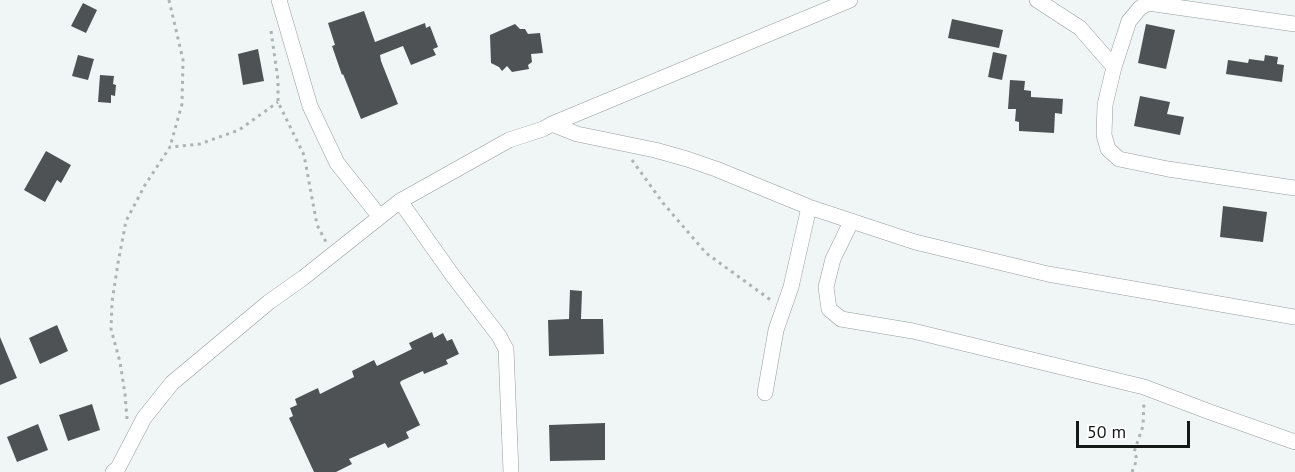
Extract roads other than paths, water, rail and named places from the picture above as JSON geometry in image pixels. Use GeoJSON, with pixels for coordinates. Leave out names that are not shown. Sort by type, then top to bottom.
{"type":"FeatureCollection","features":[{"type":"Feature","properties":{"kind":"street"},"geometry":{"type":"LineString","coordinates":[[279,0],[310,106],[338,163],[380,217]]}},
{"type":"Feature","properties":{"kind":"street"},"geometry":{"type":"LineString","coordinates":[[116,471],[144,418],[172,383],[269,302],[400,201],[509,140],[543,129],[850,0]]}},
{"type":"Feature","properties":{"kind":"street"},"geometry":{"type":"LineString","coordinates":[[1037,0],[1080,27],[1114,66]]}},
{"type":"Feature","properties":{"kind":"street"},"geometry":{"type":"LineString","coordinates":[[1295,24],[1157,2],[1148,3],[1140,8],[1129,21],[1114,66],[1105,105],[1104,135],[1108,149],[1119,159],[1168,169],[1295,188]]}},
{"type":"Feature","properties":{"kind":"street"},"geometry":{"type":"LineString","coordinates":[[552,124],[577,134],[687,159],[809,207],[915,242],[1048,274],[1295,317]]}},
{"type":"Feature","properties":{"kind":"street"},"geometry":{"type":"LineString","coordinates":[[400,201],[499,336],[506,349],[511,472]]}},
{"type":"Feature","properties":{"kind":"street"},"geometry":{"type":"LineString","coordinates":[[765,393],[776,330],[791,287],[809,207]]}},
{"type":"Feature","properties":{"kind":"street"},"geometry":{"type":"LineString","coordinates":[[851,222],[833,259],[826,287],[830,309],[841,320],[914,331],[1144,387],[1295,442]]}}]}
